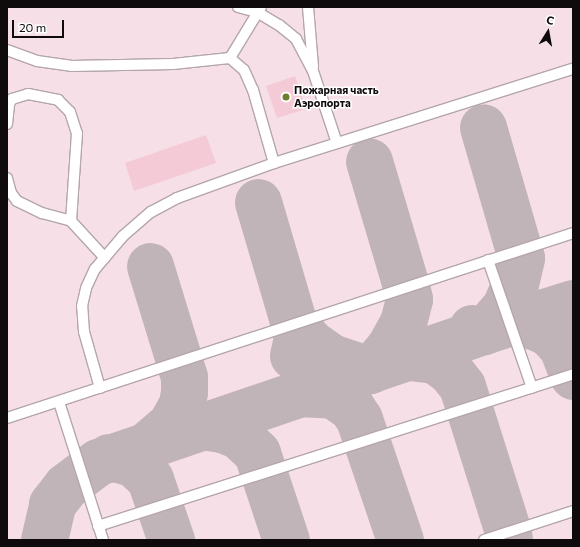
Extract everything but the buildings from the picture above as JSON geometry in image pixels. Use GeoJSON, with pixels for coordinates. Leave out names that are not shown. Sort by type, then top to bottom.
{"type":"FeatureCollection","features":[{"type":"Feature","properties":{"kind":"lane"},"geometry":{"type":"LineString","coordinates":[[238,7],[259,10],[296,39],[313,71],[338,143]]}},
{"type":"Feature","properties":{"kind":"lane"},"geometry":{"type":"LineString","coordinates":[[308,7],[313,71]]}},
{"type":"Feature","properties":{"kind":"lane"},"geometry":{"type":"LineString","coordinates":[[230,58],[259,10]]}},
{"type":"Feature","properties":{"kind":"lane"},"geometry":{"type":"LineString","coordinates":[[7,50],[37,61],[71,66],[173,64],[230,58],[244,70],[253,90],[274,163]]}},
{"type":"Feature","properties":{"kind":"lane"},"geometry":{"type":"LineString","coordinates":[[100,388],[84,332],[82,306],[86,288],[95,269],[123,236],[151,212],[177,198],[274,163],[573,69]]}},
{"type":"Feature","properties":{"kind":"lane"},"geometry":{"type":"LineString","coordinates":[[7,124],[9,104],[12,99],[28,94],[58,100],[70,112],[77,133],[71,222]]}},
{"type":"Feature","properties":{"kind":"lane"},"geometry":{"type":"LineString","coordinates":[[7,178],[11,193],[17,201],[42,213],[71,222],[105,258]]}},
{"type":"Feature","properties":{"kind":"lane"},"geometry":{"type":"LineString","coordinates":[[7,418],[573,233]]}},
{"type":"Feature","properties":{"kind":"lane"},"geometry":{"type":"LineString","coordinates":[[488,260],[532,388]]}},
{"type":"Feature","properties":{"kind":"lane"},"geometry":{"type":"LineString","coordinates":[[98,526],[573,374]]}},
{"type":"Feature","properties":{"kind":"lane"},"geometry":{"type":"LineString","coordinates":[[59,402],[103,540]]}},
{"type":"Feature","properties":{"kind":"lane"},"geometry":{"type":"LineString","coordinates":[[484,540],[573,511]]}},
{"type":"Feature","properties":{"kind":"shaded area"},"geometry":{"type":"Polygon","coordinates":[[[7,7],[573,7],[573,540],[7,540],[7,7]]]}},
{"type":"Feature","properties":{"kind":"taxiway"},"geometry":{"type":"LineString","coordinates":[[472,328],[484,331],[505,307],[515,284],[521,258],[483,127]]}},
{"type":"Feature","properties":{"kind":"taxiway"},"geometry":{"type":"LineString","coordinates":[[294,324],[311,343],[331,357],[370,370],[390,346],[403,323],[409,299],[369,161]]}},
{"type":"Feature","properties":{"kind":"taxiway"},"geometry":{"type":"LineString","coordinates":[[258,202],[294,324],[297,338],[293,356]]}},
{"type":"Feature","properties":{"kind":"taxiway"},"geometry":{"type":"LineString","coordinates":[[149,443],[171,424],[182,404],[184,392],[184,377],[150,266]]}},
{"type":"Feature","properties":{"kind":"taxiway"},"geometry":{"type":"LineString","coordinates":[[44,540],[52,504],[66,486],[98,462],[489,329],[573,303]]}},
{"type":"Feature","properties":{"kind":"taxiway"},"geometry":{"type":"LineString","coordinates":[[511,323],[534,326],[549,333],[562,347],[573,376]]}},
{"type":"Feature","properties":{"kind":"taxiway"},"geometry":{"type":"LineString","coordinates":[[408,357],[435,360],[451,372],[462,386],[508,532],[509,540]]}},
{"type":"Feature","properties":{"kind":"taxiway"},"geometry":{"type":"LineString","coordinates":[[299,393],[333,395],[351,407],[359,419],[400,540]]}},
{"type":"Feature","properties":{"kind":"taxiway"},"geometry":{"type":"LineString","coordinates":[[201,426],[222,429],[238,435],[257,453],[286,540]]}},
{"type":"Feature","properties":{"kind":"taxiway"},"geometry":{"type":"LineString","coordinates":[[109,457],[133,463],[150,479],[171,540]]}},
{"type":"Feature","properties":{"kind":"place","name":"Пожарная часть Аэропорта"},"geometry":{"type":"Point","coordinates":[286,97]}}]}
